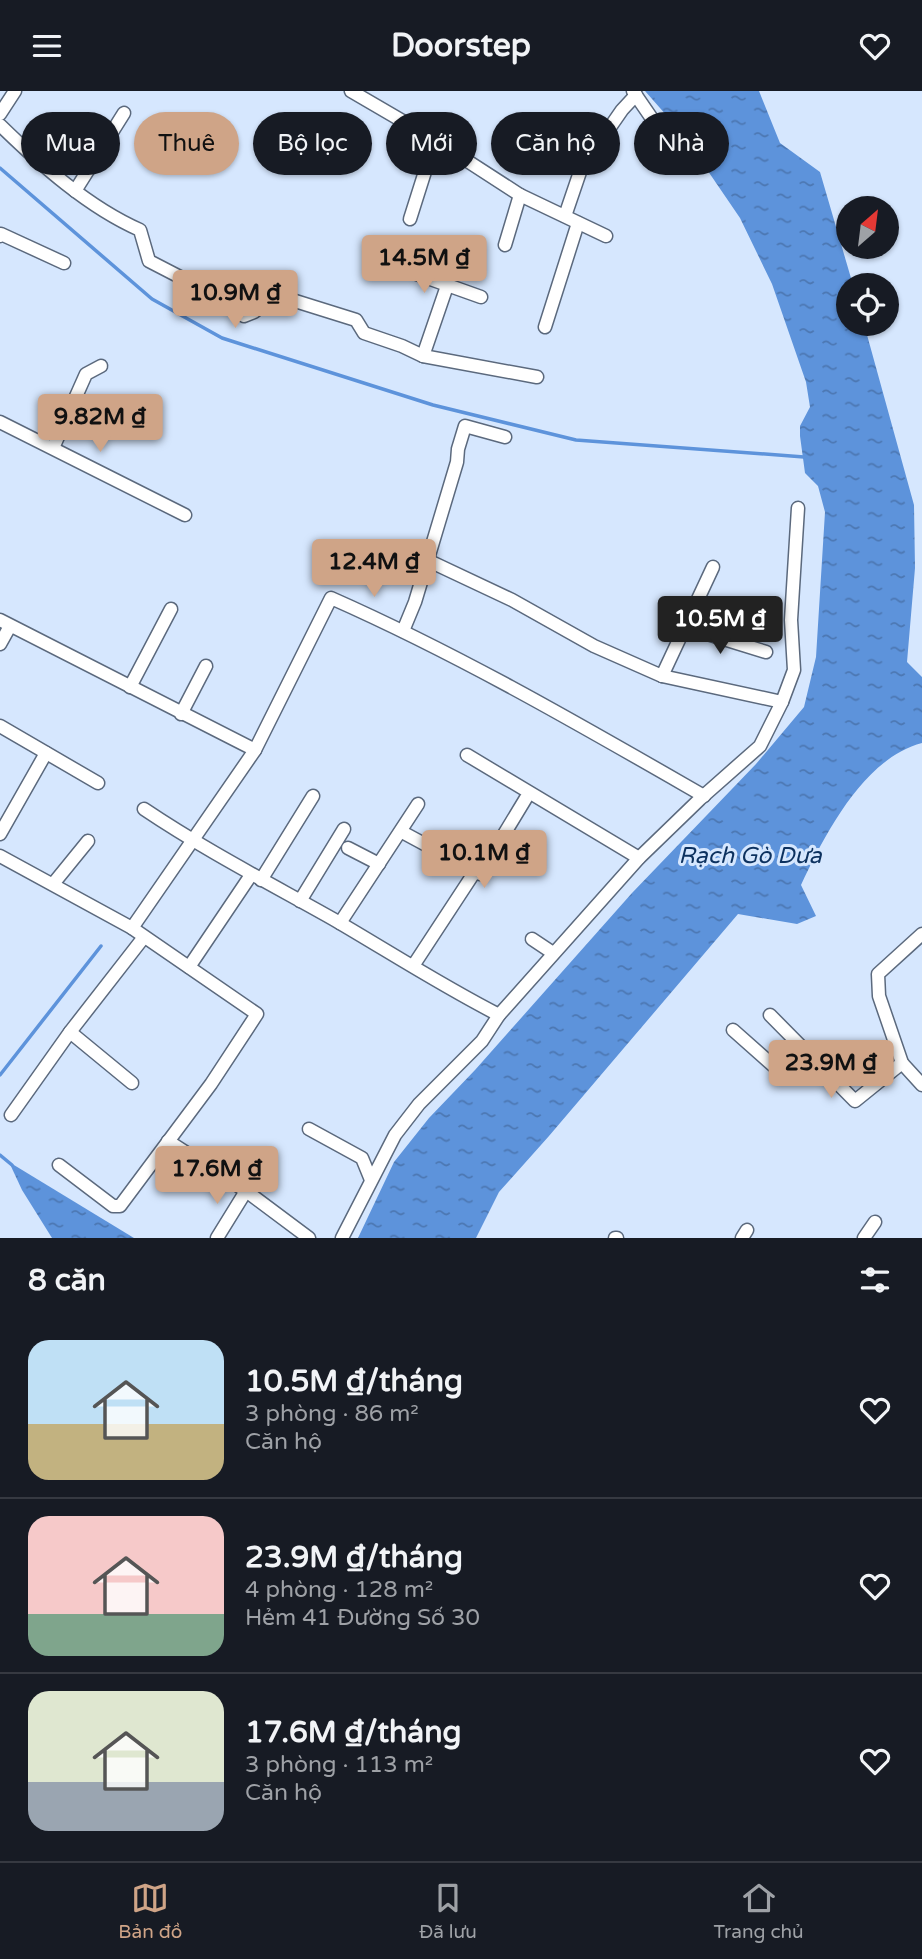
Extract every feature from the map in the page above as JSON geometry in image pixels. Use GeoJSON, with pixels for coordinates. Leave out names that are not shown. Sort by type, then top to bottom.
{"type":"FeatureCollection","features":[{"type":"Feature","properties":{"kind":"street"},"geometry":{"type":"LineString","coordinates":[[0,114],[15,91]]}},
{"type":"Feature","properties":{"kind":"street"},"geometry":{"type":"LineString","coordinates":[[351,91],[387,112]]}},
{"type":"Feature","properties":{"kind":"street"},"geometry":{"type":"LineString","coordinates":[[565,216],[581,169],[635,93],[648,112]]}},
{"type":"Feature","properties":{"kind":"street"},"geometry":{"type":"LineString","coordinates":[[75,191],[124,113]]}},
{"type":"Feature","properties":{"kind":"street"},"geometry":{"type":"LineString","coordinates":[[0,125],[75,191],[118,221],[141,230],[149,261],[209,292],[244,316],[254,312],[276,295],[356,320],[365,333],[423,356],[537,377]]}},
{"type":"Feature","properties":{"kind":"street"},"geometry":{"type":"LineString","coordinates":[[477,167],[520,195],[606,236]]}},
{"type":"Feature","properties":{"kind":"street"},"geometry":{"type":"LineString","coordinates":[[410,219],[424,175]]}},
{"type":"Feature","properties":{"kind":"street"},"geometry":{"type":"LineString","coordinates":[[505,245],[520,195]]}},
{"type":"Feature","properties":{"kind":"street"},"geometry":{"type":"LineString","coordinates":[[545,327],[578,223]]}},
{"type":"Feature","properties":{"kind":"street"},"geometry":{"type":"LineString","coordinates":[[0,236],[1,234],[64,263]]}},
{"type":"Feature","properties":{"kind":"street"},"geometry":{"type":"LineString","coordinates":[[380,261],[481,297]]}},
{"type":"Feature","properties":{"kind":"street"},"geometry":{"type":"LineString","coordinates":[[423,356],[447,286]]}},
{"type":"Feature","properties":{"kind":"street"},"geometry":{"type":"LineString","coordinates":[[53,449],[86,374],[101,366]]}},
{"type":"Feature","properties":{"kind":"street"},"geometry":{"type":"LineString","coordinates":[[0,422],[185,515]]}},
{"type":"Feature","properties":{"kind":"street"},"geometry":{"type":"LineString","coordinates":[[403,631],[415,601],[457,462],[465,426],[505,437]]}},
{"type":"Feature","properties":{"kind":"street"},"geometry":{"type":"LineString","coordinates":[[342,1238],[395,1135],[419,1104],[482,1041],[499,1015],[639,857],[760,746],[782,702],[794,670],[791,620],[798,508]]}},
{"type":"Feature","properties":{"kind":"street"},"geometry":{"type":"LineString","coordinates":[[427,560],[512,600],[594,646],[662,676],[782,702]]}},
{"type":"Feature","properties":{"kind":"street"},"geometry":{"type":"LineString","coordinates":[[662,676],[713,566]]}},
{"type":"Feature","properties":{"kind":"street"},"geometry":{"type":"LineString","coordinates":[[132,928],[255,750],[331,598],[403,631],[579,723],[704,796]]}},
{"type":"Feature","properties":{"kind":"street"},"geometry":{"type":"LineString","coordinates":[[130,687],[171,609]]}},
{"type":"Feature","properties":{"kind":"street"},"geometry":{"type":"LineString","coordinates":[[0,644],[5,623],[255,750]]}},
{"type":"Feature","properties":{"kind":"street"},"geometry":{"type":"LineString","coordinates":[[685,627],[766,652]]}},
{"type":"Feature","properties":{"kind":"street"},"geometry":{"type":"LineString","coordinates":[[181,714],[206,666]]}},
{"type":"Feature","properties":{"kind":"street"},"geometry":{"type":"LineString","coordinates":[[0,726],[98,783]]}},
{"type":"Feature","properties":{"kind":"street"},"geometry":{"type":"LineString","coordinates":[[0,834],[46,753]]}},
{"type":"Feature","properties":{"kind":"street"},"geometry":{"type":"LineString","coordinates":[[467,755],[639,857]]}},
{"type":"Feature","properties":{"kind":"street"},"geometry":{"type":"LineString","coordinates":[[189,967],[313,796]]}},
{"type":"Feature","properties":{"kind":"street"},"geometry":{"type":"LineString","coordinates":[[402,832],[474,873],[482,872],[526,798]]}},
{"type":"Feature","properties":{"kind":"street"},"geometry":{"type":"LineString","coordinates":[[340,923],[418,804]]}},
{"type":"Feature","properties":{"kind":"street"},"geometry":{"type":"LineString","coordinates":[[144,809],[193,842],[340,923],[450,990],[499,1015]]}},
{"type":"Feature","properties":{"kind":"street"},"geometry":{"type":"LineString","coordinates":[[300,901],[344,829]]}},
{"type":"Feature","properties":{"kind":"street"},"geometry":{"type":"LineString","coordinates":[[53,884],[88,841]]}},
{"type":"Feature","properties":{"kind":"street"},"geometry":{"type":"LineString","coordinates":[[348,848],[379,864]]}},
{"type":"Feature","properties":{"kind":"street"},"geometry":{"type":"LineString","coordinates":[[0,856],[132,928],[257,1014],[211,1084],[120,1206],[113,1206],[59,1165]]}},
{"type":"Feature","properties":{"kind":"street"},"geometry":{"type":"LineString","coordinates":[[413,966],[474,873]]}},
{"type":"Feature","properties":{"kind":"street"},"geometry":{"type":"LineString","coordinates":[[922,934],[878,974],[879,996],[902,1063],[922,1085]]}},
{"type":"Feature","properties":{"kind":"street"},"geometry":{"type":"LineString","coordinates":[[11,1115],[70,1032],[144,937]]}},
{"type":"Feature","properties":{"kind":"street"},"geometry":{"type":"LineString","coordinates":[[532,939],[553,953]]}},
{"type":"Feature","properties":{"kind":"street"},"geometry":{"type":"LineString","coordinates":[[770,1015],[855,1101],[902,1063]]}},
{"type":"Feature","properties":{"kind":"street"},"geometry":{"type":"LineString","coordinates":[[733,1030],[785,1076],[808,1054]]}},
{"type":"Feature","properties":{"kind":"street"},"geometry":{"type":"LineString","coordinates":[[70,1032],[132,1083]]}},
{"type":"Feature","properties":{"kind":"street"},"geometry":{"type":"LineString","coordinates":[[309,1129],[362,1158],[371,1180]]}},
{"type":"Feature","properties":{"kind":"street"},"geometry":{"type":"LineString","coordinates":[[168,1141],[246,1191],[309,1238]]}},
{"type":"Feature","properties":{"kind":"street"},"geometry":{"type":"LineString","coordinates":[[217,1238],[246,1191]]}},
{"type":"Feature","properties":{"kind":"street"},"geometry":{"type":"LineString","coordinates":[[864,1238],[875,1222]]}},
{"type":"Feature","properties":{"kind":"water","name":"Rạch Gò Dưa"},"geometry":{"type":"Polygon","coordinates":[[[645,91],[759,91],[780,143],[820,172],[836,227],[836,259],[845,259],[849,273],[836,273],[836,336],[867,336],[914,505],[915,568],[907,662],[922,677],[922,743],[901,751],[882,764],[865,781],[822,843],[801,885],[816,916],[797,924],[738,914],[499,1192],[476,1238],[358,1238],[394,1162],[429,1118],[632,893],[756,764],[804,707],[816,657],[825,512],[818,486],[805,473],[800,426],[810,407],[806,382],[772,284],[740,218],[711,175],[729,175],[729,112],[664,112],[645,91]]]}},
{"type":"Feature","properties":{"kind":"water"},"geometry":{"type":"Polygon","coordinates":[[[9,1162],[134,1238],[52,1238],[22,1190],[9,1162]]]}},
{"type":"Feature","properties":{"kind":"waterway"},"geometry":{"type":"LineString","coordinates":[[0,168],[152,299],[222,338],[433,405],[576,440],[804,457]]}},
{"type":"Feature","properties":{"kind":"waterway"},"geometry":{"type":"LineString","coordinates":[[0,1075],[101,946]]}},
{"type":"Feature","properties":{"kind":"waterway"},"geometry":{"type":"LineString","coordinates":[[0,1155],[12,1165]]}}]}
